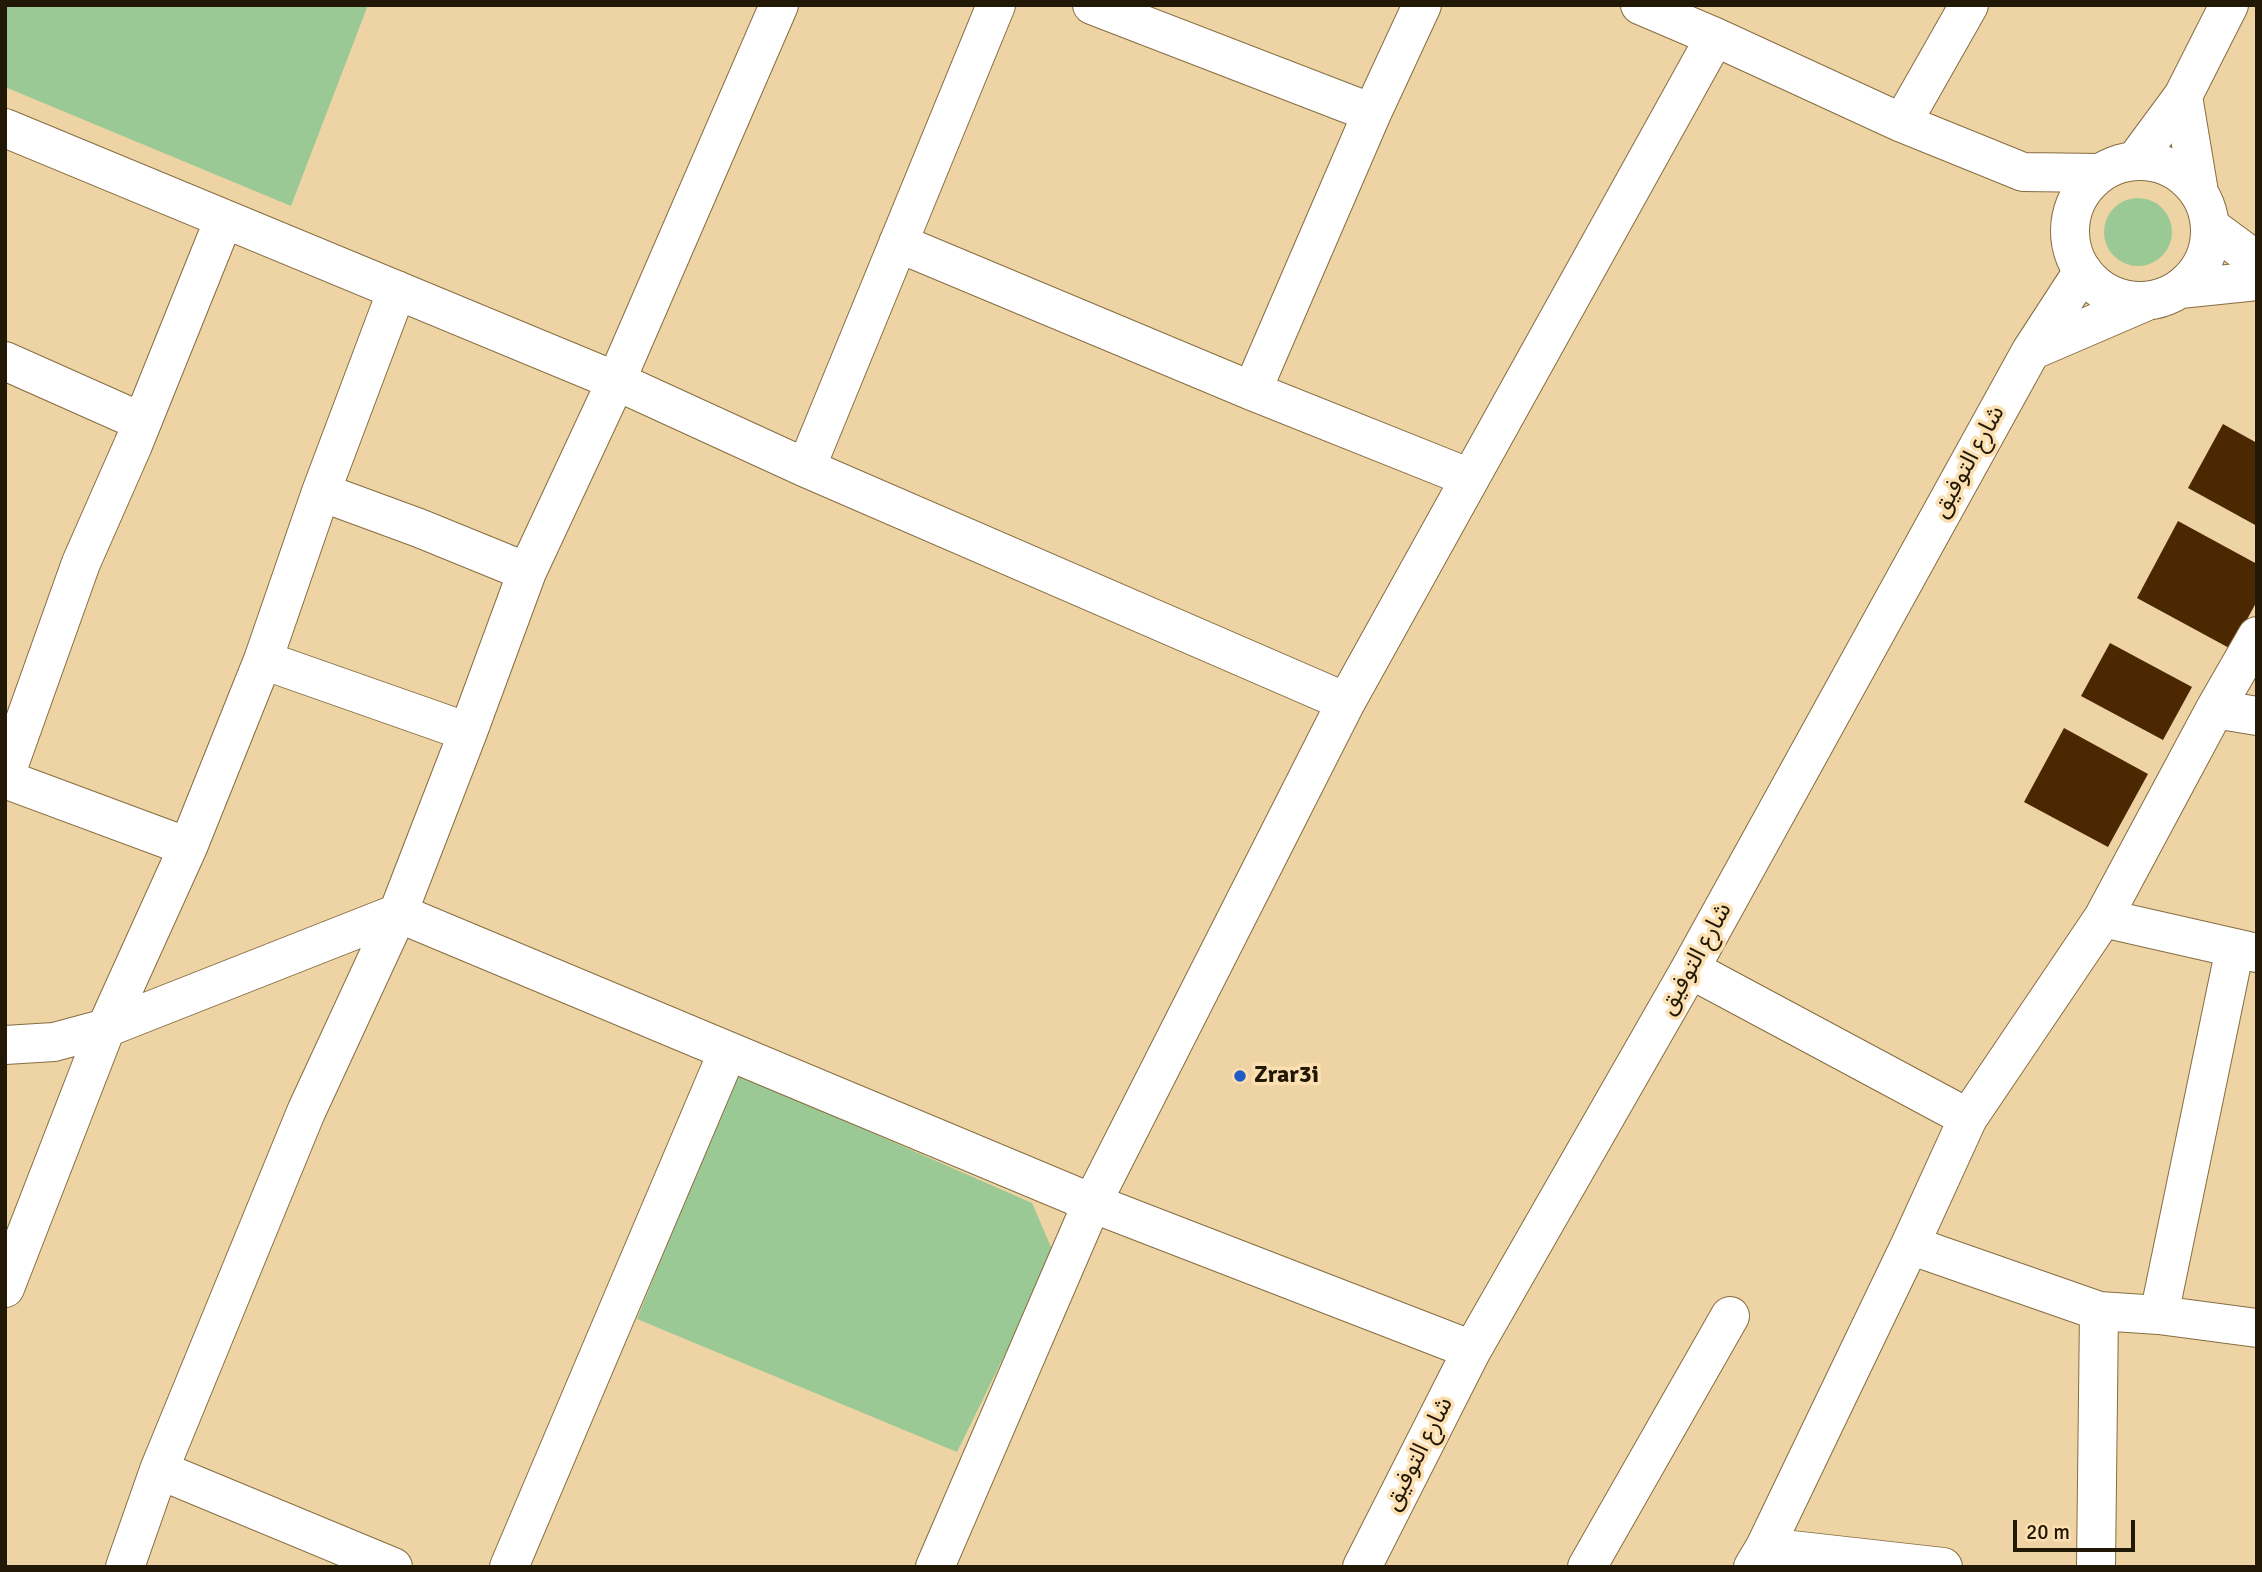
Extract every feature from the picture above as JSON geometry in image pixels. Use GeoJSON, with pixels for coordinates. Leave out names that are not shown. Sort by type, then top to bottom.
{"type":"FeatureCollection","features":[{"type":"Feature","properties":{"kind":"street"},"geometry":{"type":"LineString","coordinates":[[125,1567],[159,1470],[306,1112],[398,913],[527,572],[616,381],[779,5]]}},
{"type":"Feature","properties":{"kind":"street"},"geometry":{"type":"LineString","coordinates":[[806,468],[996,5]]}},
{"type":"Feature","properties":{"kind":"street"},"geometry":{"type":"LineString","coordinates":[[1092,5],[1372,113]]}},
{"type":"Feature","properties":{"kind":"street"},"geometry":{"type":"LineString","coordinates":[[1252,391],[1372,113],[1422,5]]}},
{"type":"Feature","properties":{"kind":"street"},"geometry":{"type":"LineString","coordinates":[[1640,5],[1902,123],[2023,172],[2154,163],[2171,168],[2186,178],[2205,209],[2257,261]]}},
{"type":"Feature","properties":{"kind":"street"},"geometry":{"type":"LineString","coordinates":[[1902,123],[1969,5]]}},
{"type":"Feature","properties":{"kind":"street"},"geometry":{"type":"LineString","coordinates":[[2076,253],[2071,218],[2077,200],[2087,185],[2118,167],[2183,96],[2237,13]]}},
{"type":"Feature","properties":{"kind":"street"},"geometry":{"type":"LineString","coordinates":[[936,1567],[1092,1203],[1346,702],[1715,37]]}},
{"type":"Feature","properties":{"kind":"street"},"geometry":{"type":"LineString","coordinates":[[2031,351],[2163,295],[2194,277],[2204,262],[2210,245],[2183,96]]}},
{"type":"Feature","properties":{"kind":"street"},"geometry":{"type":"LineString","coordinates":[[5,128],[616,381],[806,468],[1346,702]]}},
{"type":"Feature","properties":{"kind":"street"},"geometry":{"type":"LineString","coordinates":[[2023,172],[2095,284],[2110,294],[2127,300],[2257,281]]}},
{"type":"Feature","properties":{"kind":"street"},"geometry":{"type":"LineString","coordinates":[[188,847],[5,778],[81,563],[142,422],[224,219]]}},
{"type":"Feature","properties":{"kind":"street"},"geometry":{"type":"LineString","coordinates":[[898,243],[1252,391],[1470,478]]}},
{"type":"Feature","properties":{"kind":"street","name":"شارع التوفيق"},"geometry":{"type":"LineString","coordinates":[[1362,1567],[1472,1350],[1690,969],[2031,351],[2076,253]]}},
{"type":"Feature","properties":{"kind":"street"},"geometry":{"type":"LineString","coordinates":[[5,1288],[106,1028],[188,847],[263,660],[321,492],[397,290]]}},
{"type":"Feature","properties":{"kind":"street"},"geometry":{"type":"LineString","coordinates":[[5,361],[142,422]]}},
{"type":"Feature","properties":{"kind":"street"},"geometry":{"type":"LineString","coordinates":[[321,492],[527,572]]}},
{"type":"Feature","properties":{"kind":"street"},"geometry":{"type":"LineString","coordinates":[[1943,1567],[1759,1557],[1910,1245],[1968,1118],[2103,918],[2257,636]]}},
{"type":"Feature","properties":{"kind":"street"},"geometry":{"type":"LineString","coordinates":[[263,660],[468,733]]}},
{"type":"Feature","properties":{"kind":"street"},"geometry":{"type":"LineString","coordinates":[[2215,709],[2257,716]]}},
{"type":"Feature","properties":{"kind":"street"},"geometry":{"type":"LineString","coordinates":[[5,1045],[54,1042],[106,1028],[398,913],[1092,1203],[1472,1350]]}},
{"type":"Feature","properties":{"kind":"street"},"geometry":{"type":"LineString","coordinates":[[2103,918],[2246,950],[2159,1315]]}},
{"type":"Feature","properties":{"kind":"street"},"geometry":{"type":"LineString","coordinates":[[1690,969],[1968,1118]]}},
{"type":"Feature","properties":{"kind":"street"},"geometry":{"type":"LineString","coordinates":[[509,1567],[728,1051]]}},
{"type":"Feature","properties":{"kind":"street"},"geometry":{"type":"LineString","coordinates":[[1910,1245],[2099,1311],[2159,1315],[2257,1328]]}},
{"type":"Feature","properties":{"kind":"street"},"geometry":{"type":"LineString","coordinates":[[2096,1567],[2099,1311]]}},
{"type":"Feature","properties":{"kind":"street"},"geometry":{"type":"LineString","coordinates":[[1587,1567],[1730,1316]]}},
{"type":"Feature","properties":{"kind":"street"},"geometry":{"type":"LineString","coordinates":[[159,1470],[393,1567]]}},
{"type":"Feature","properties":{"kind":"green space"},"geometry":{"type":"Polygon","coordinates":[[[5,5],[368,5],[291,206],[5,87],[5,5]]]}},
{"type":"Feature","properties":{"kind":"green space"},"geometry":{"type":"Polygon","coordinates":[[[2138,198],[2151,201],[2162,208],[2169,219],[2172,232],[2169,245],[2162,256],[2151,263],[2138,266],[2125,263],[2114,256],[2107,245],[2104,232],[2107,219],[2114,208],[2125,201],[2138,198]]]}},
{"type":"Feature","properties":{"kind":"green space"},"geometry":{"type":"Polygon","coordinates":[[[736,1073],[1032,1203],[1054,1254],[957,1452],[637,1319],[736,1073]]]}},
{"type":"Feature","properties":{"kind":"building"},"geometry":{"type":"Polygon","coordinates":[[[2223,424],[2257,443],[2257,526],[2188,488],[2223,424]]]}},
{"type":"Feature","properties":{"kind":"building"},"geometry":{"type":"Polygon","coordinates":[[[2178,521],[2257,564],[2257,601],[2231,649],[2137,598],[2178,521]]]}},
{"type":"Feature","properties":{"kind":"building"},"geometry":{"type":"Polygon","coordinates":[[[2110,643],[2192,687],[2163,740],[2081,696],[2110,643]]]}},
{"type":"Feature","properties":{"kind":"building"},"geometry":{"type":"Polygon","coordinates":[[[2064,728],[2148,774],[2108,847],[2024,802],[2064,728]]]}},
{"type":"Feature","properties":{"kind":"place","name":"Zrar3i"},"geometry":{"type":"Point","coordinates":[1240,1076]}}]}
